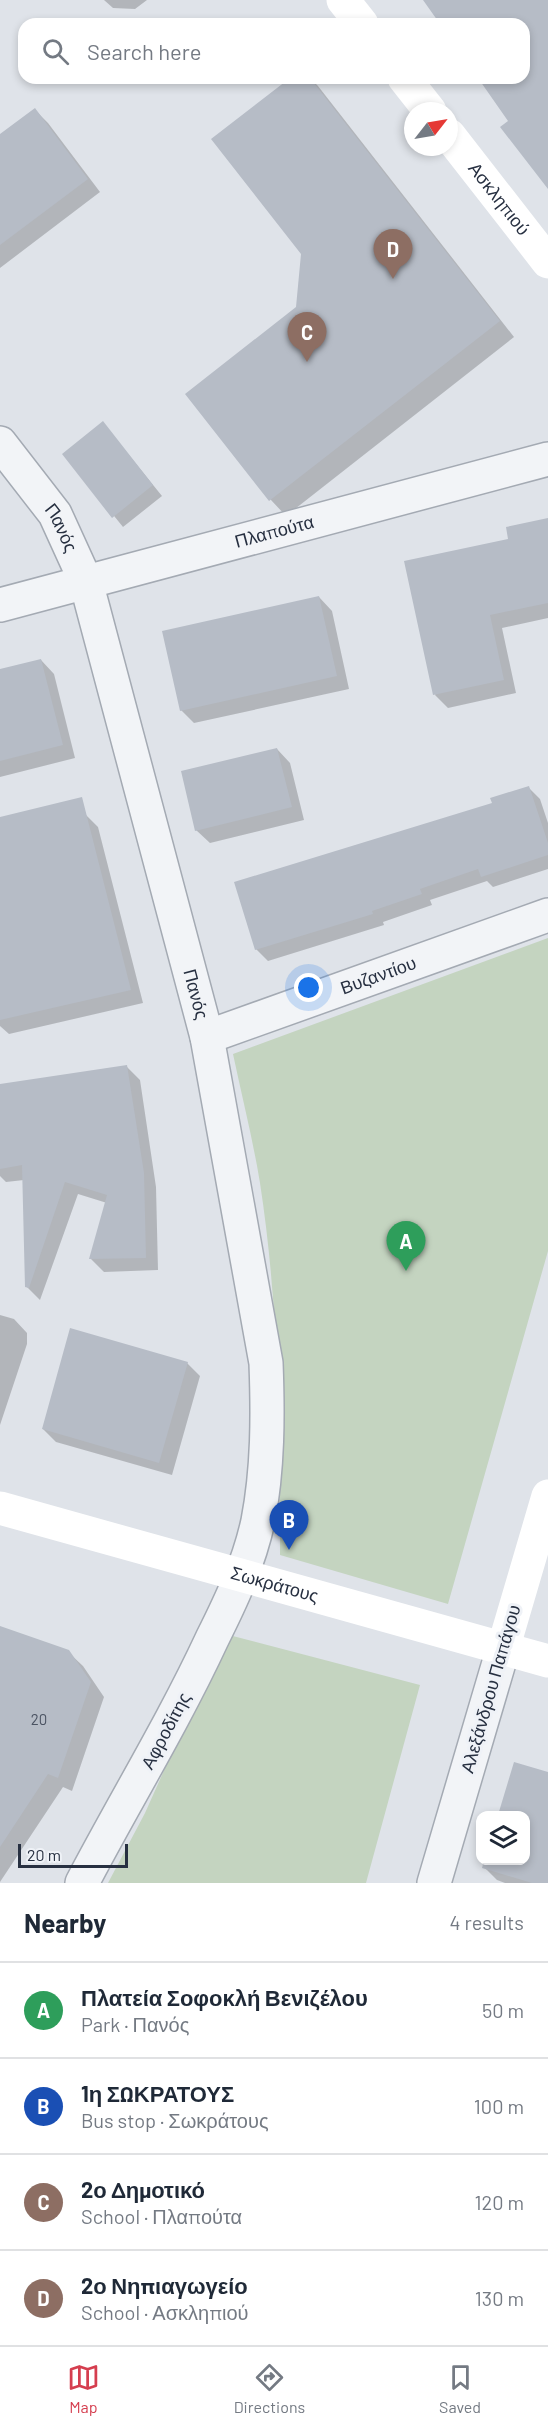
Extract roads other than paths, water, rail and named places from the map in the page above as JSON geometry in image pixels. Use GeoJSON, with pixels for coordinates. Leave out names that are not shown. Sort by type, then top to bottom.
{"type":"FeatureCollection","features":[{"type":"Feature","properties":{"kind":"street"},"geometry":{"type":"LineString","coordinates":[[343,0],[357,18]]}},
{"type":"Feature","properties":{"kind":"street"},"geometry":{"type":"LineString","coordinates":[[409,84],[423,102]]}},
{"type":"Feature","properties":{"kind":"street","name":"Ασκληπιού"},"geometry":{"type":"LineString","coordinates":[[458,147],[548,262]]}},
{"type":"Feature","properties":{"kind":"street","name":"Πανός"},"geometry":{"type":"LineString","coordinates":[[0,443],[55,514],[86,582],[207,1037],[266,1363],[268,1410],[258,1520],[242,1576]]}},
{"type":"Feature","properties":{"kind":"street","name":"Πλαπούτα"},"geometry":{"type":"LineString","coordinates":[[0,605],[548,459]]}},
{"type":"Feature","properties":{"kind":"street","name":"Βυζαντίου"},"geometry":{"type":"LineString","coordinates":[[207,1037],[548,915]]}},
{"type":"Feature","properties":{"kind":"street","name":"Αλεξάνδρου Παπάγου"},"geometry":{"type":"LineString","coordinates":[[434,1883],[548,1496]]}},
{"type":"Feature","properties":{"kind":"street","name":"Σωκράτους"},"geometry":{"type":"LineString","coordinates":[[0,1508],[548,1661]]}},
{"type":"Feature","properties":{"kind":"street","name":"Αφροδίτης"},"geometry":{"type":"LineString","coordinates":[[82,1883],[179,1711],[242,1576]]}},
{"type":"Feature","properties":{"kind":"place","name":"2ο Νηπιαγωγείο"},"geometry":{"type":"Point","coordinates":[393,279]}},
{"type":"Feature","properties":{"kind":"place","name":"2ο Δημοτικό"},"geometry":{"type":"Point","coordinates":[307,362]}},
{"type":"Feature","properties":{"kind":"place","name":"Πλατεία Σοφοκλή Βενιζέλου"},"geometry":{"type":"Point","coordinates":[406,1271]}},
{"type":"Feature","properties":{"kind":"place","name":"1η ΣΩΚΡΑΤΟΥΣ"},"geometry":{"type":"Point","coordinates":[289,1550]}}]}
